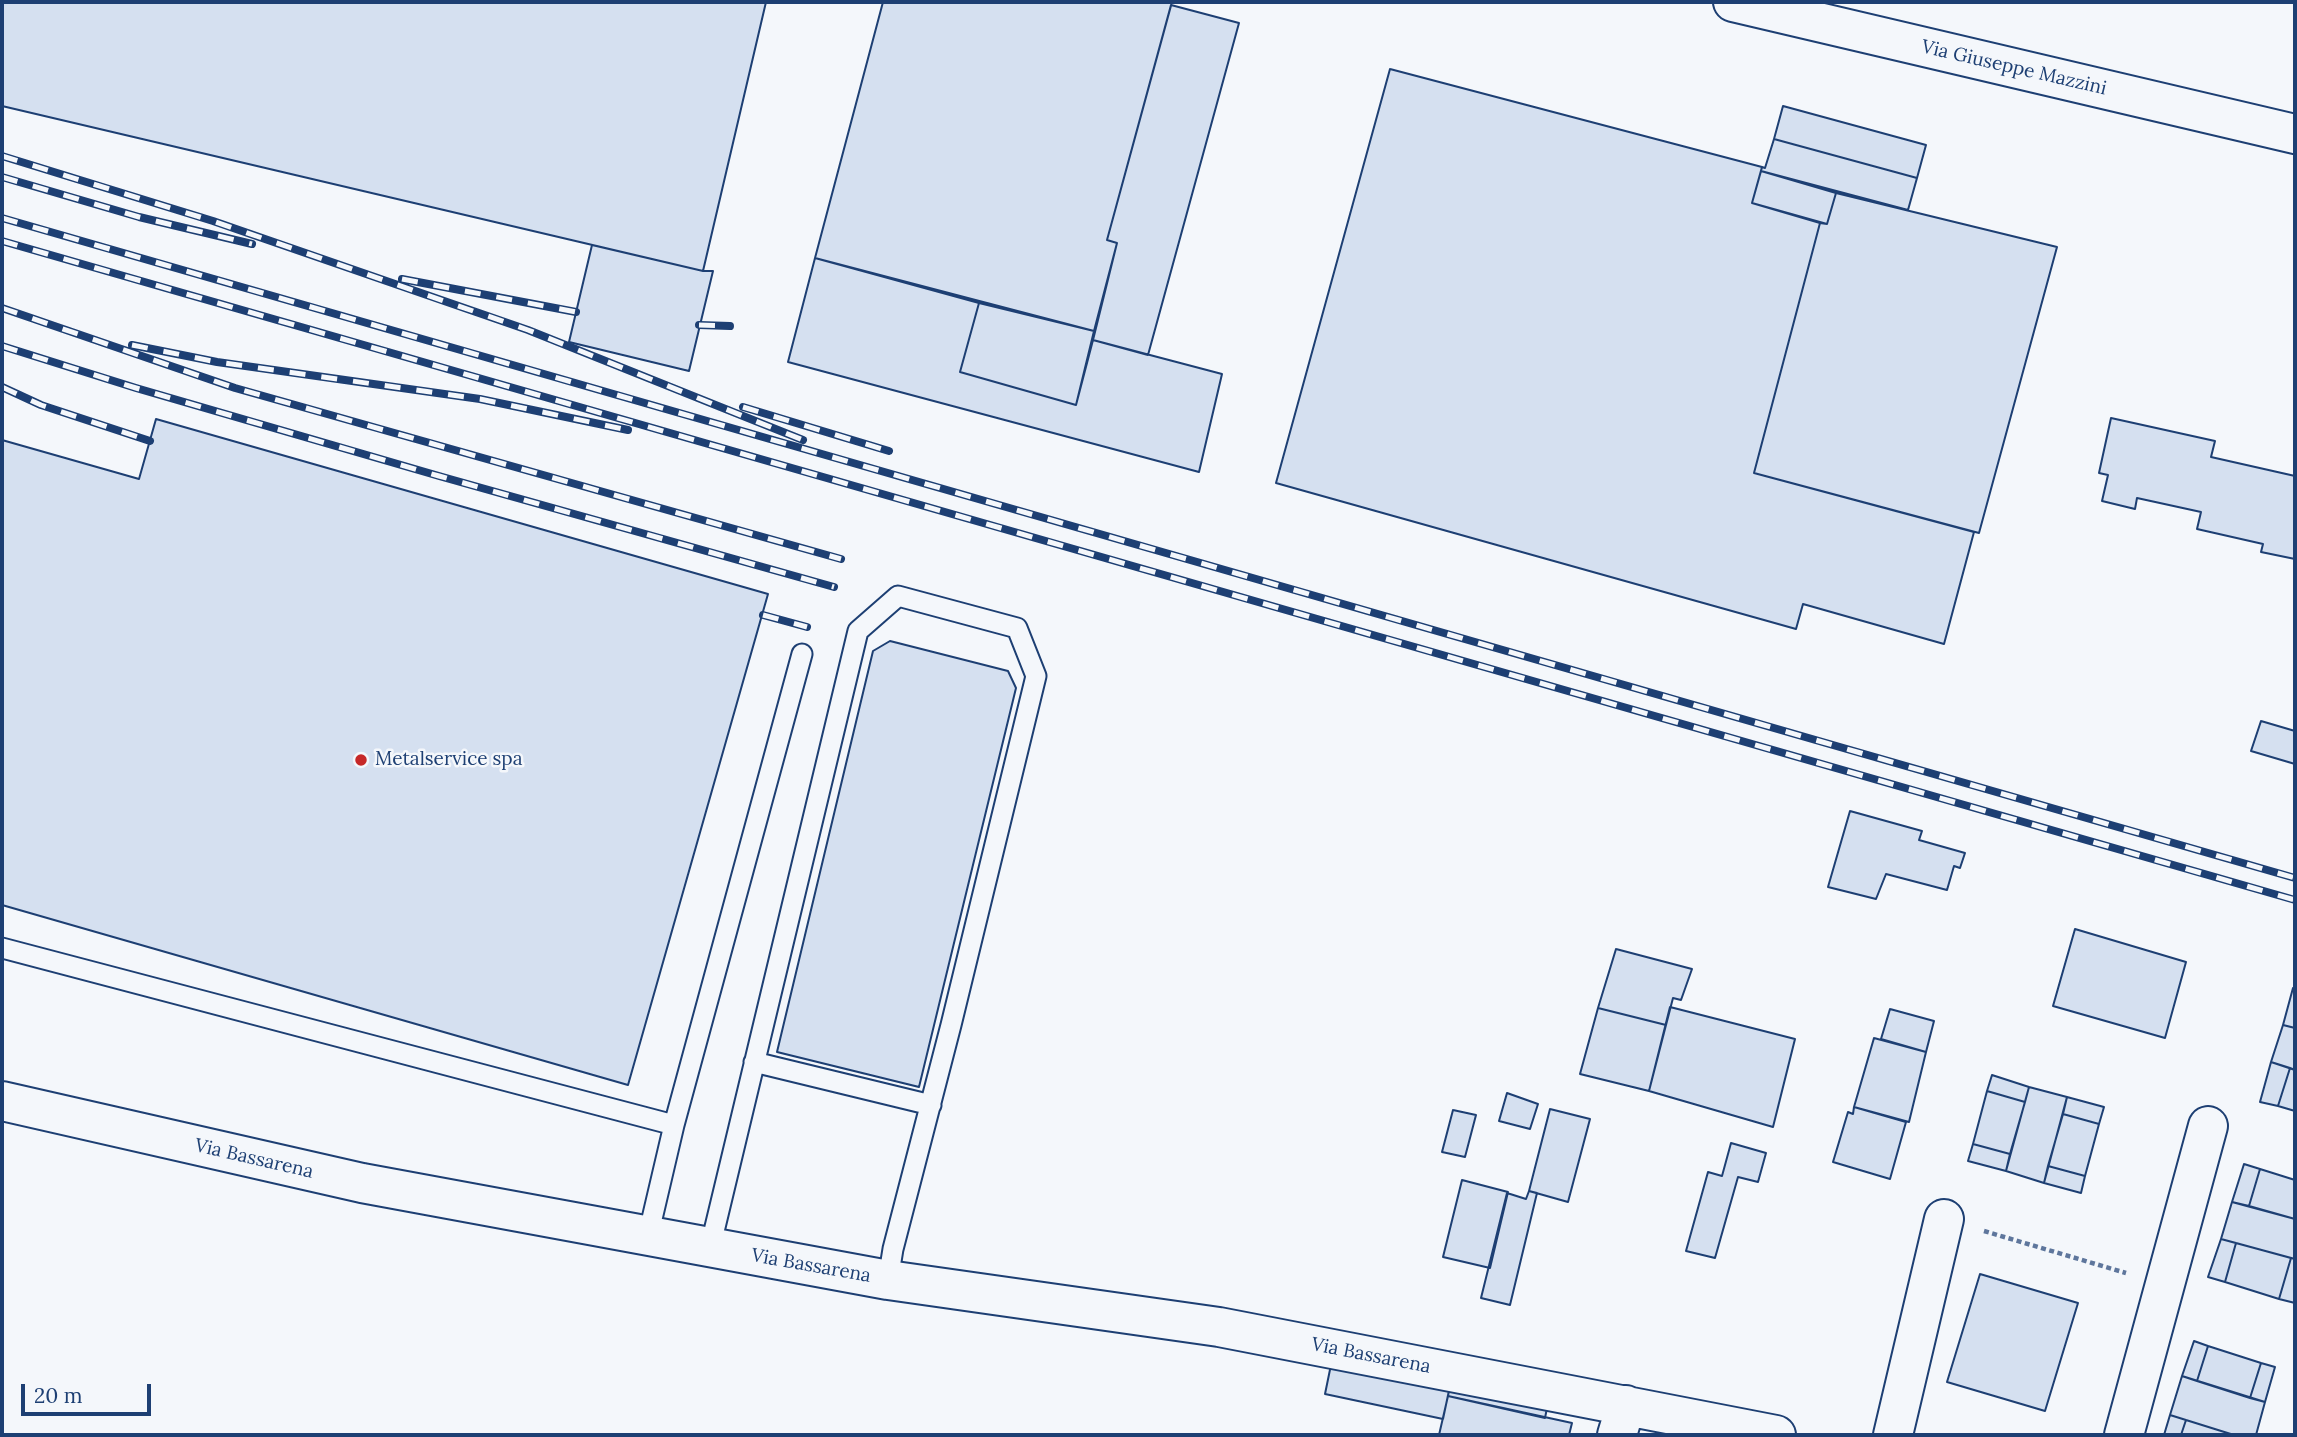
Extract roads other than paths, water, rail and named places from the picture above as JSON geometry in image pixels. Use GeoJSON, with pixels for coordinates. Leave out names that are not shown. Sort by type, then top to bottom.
{"type":"FeatureCollection","features":[{"type":"Feature","properties":{"kind":"street","name":"Via Giuseppe Mazzini"},"geometry":{"type":"LineString","coordinates":[[1733,2],[2295,134]]}},
{"type":"Feature","properties":{"kind":"street","name":"Via Bassarena"},"geometry":{"type":"LineString","coordinates":[[2,1101],[362,1183],[888,1280],[1219,1327],[1621,1420],[1776,1435]]}},
{"type":"Feature","properties":{"kind":"street"},"geometry":{"type":"LineString","coordinates":[[2124,1435],[2208,1126]]}},
{"type":"Feature","properties":{"kind":"street"},"geometry":{"type":"LineString","coordinates":[[1893,1435],[1944,1219]]}},
{"type":"Feature","properties":{"kind":"lane"},"geometry":{"type":"LineString","coordinates":[[710,1248],[858,631],[898,596],[1017,628],[1037,676],[893,1249],[888,1280]]}},
{"type":"Feature","properties":{"kind":"lane"},"geometry":{"type":"LineString","coordinates":[[648,1236],[674,1125],[802,654]]}},
{"type":"Feature","properties":{"kind":"lane"},"geometry":{"type":"LineString","coordinates":[[2,948],[674,1125]]}},
{"type":"Feature","properties":{"kind":"lane"},"geometry":{"type":"LineString","coordinates":[[754,1062],[931,1105]]}},
{"type":"Feature","properties":{"kind":"railway"},"geometry":{"type":"LineString","coordinates":[[2,156],[213,221],[528,330],[803,440]]}},
{"type":"Feature","properties":{"kind":"railway"},"geometry":{"type":"LineString","coordinates":[[2,177],[139,217],[252,244]]}},
{"type":"Feature","properties":{"kind":"railway"},"geometry":{"type":"LineString","coordinates":[[2,218],[2295,878]]}},
{"type":"Feature","properties":{"kind":"railway"},"geometry":{"type":"LineString","coordinates":[[2,241],[2295,900]]}},
{"type":"Feature","properties":{"kind":"railway"},"geometry":{"type":"LineString","coordinates":[[402,279],[576,312]]}},
{"type":"Feature","properties":{"kind":"railway"},"geometry":{"type":"LineString","coordinates":[[2,308],[235,388],[841,559]]}},
{"type":"Feature","properties":{"kind":"railway"},"geometry":{"type":"LineString","coordinates":[[699,325],[730,326]]}},
{"type":"Feature","properties":{"kind":"railway"},"geometry":{"type":"LineString","coordinates":[[132,345],[217,362],[480,399],[628,430]]}},
{"type":"Feature","properties":{"kind":"railway"},"geometry":{"type":"LineString","coordinates":[[2,346],[439,476],[834,587]]}},
{"type":"Feature","properties":{"kind":"railway"},"geometry":{"type":"LineString","coordinates":[[2,387],[41,405],[150,441]]}},
{"type":"Feature","properties":{"kind":"railway"},"geometry":{"type":"LineString","coordinates":[[743,407],[889,451]]}},
{"type":"Feature","properties":{"kind":"railway"},"geometry":{"type":"LineString","coordinates":[[763,615],[807,627]]}},
{"type":"Feature","properties":{"kind":"place","name":"Metalservice spa"},"geometry":{"type":"Point","coordinates":[361,760]}}]}
